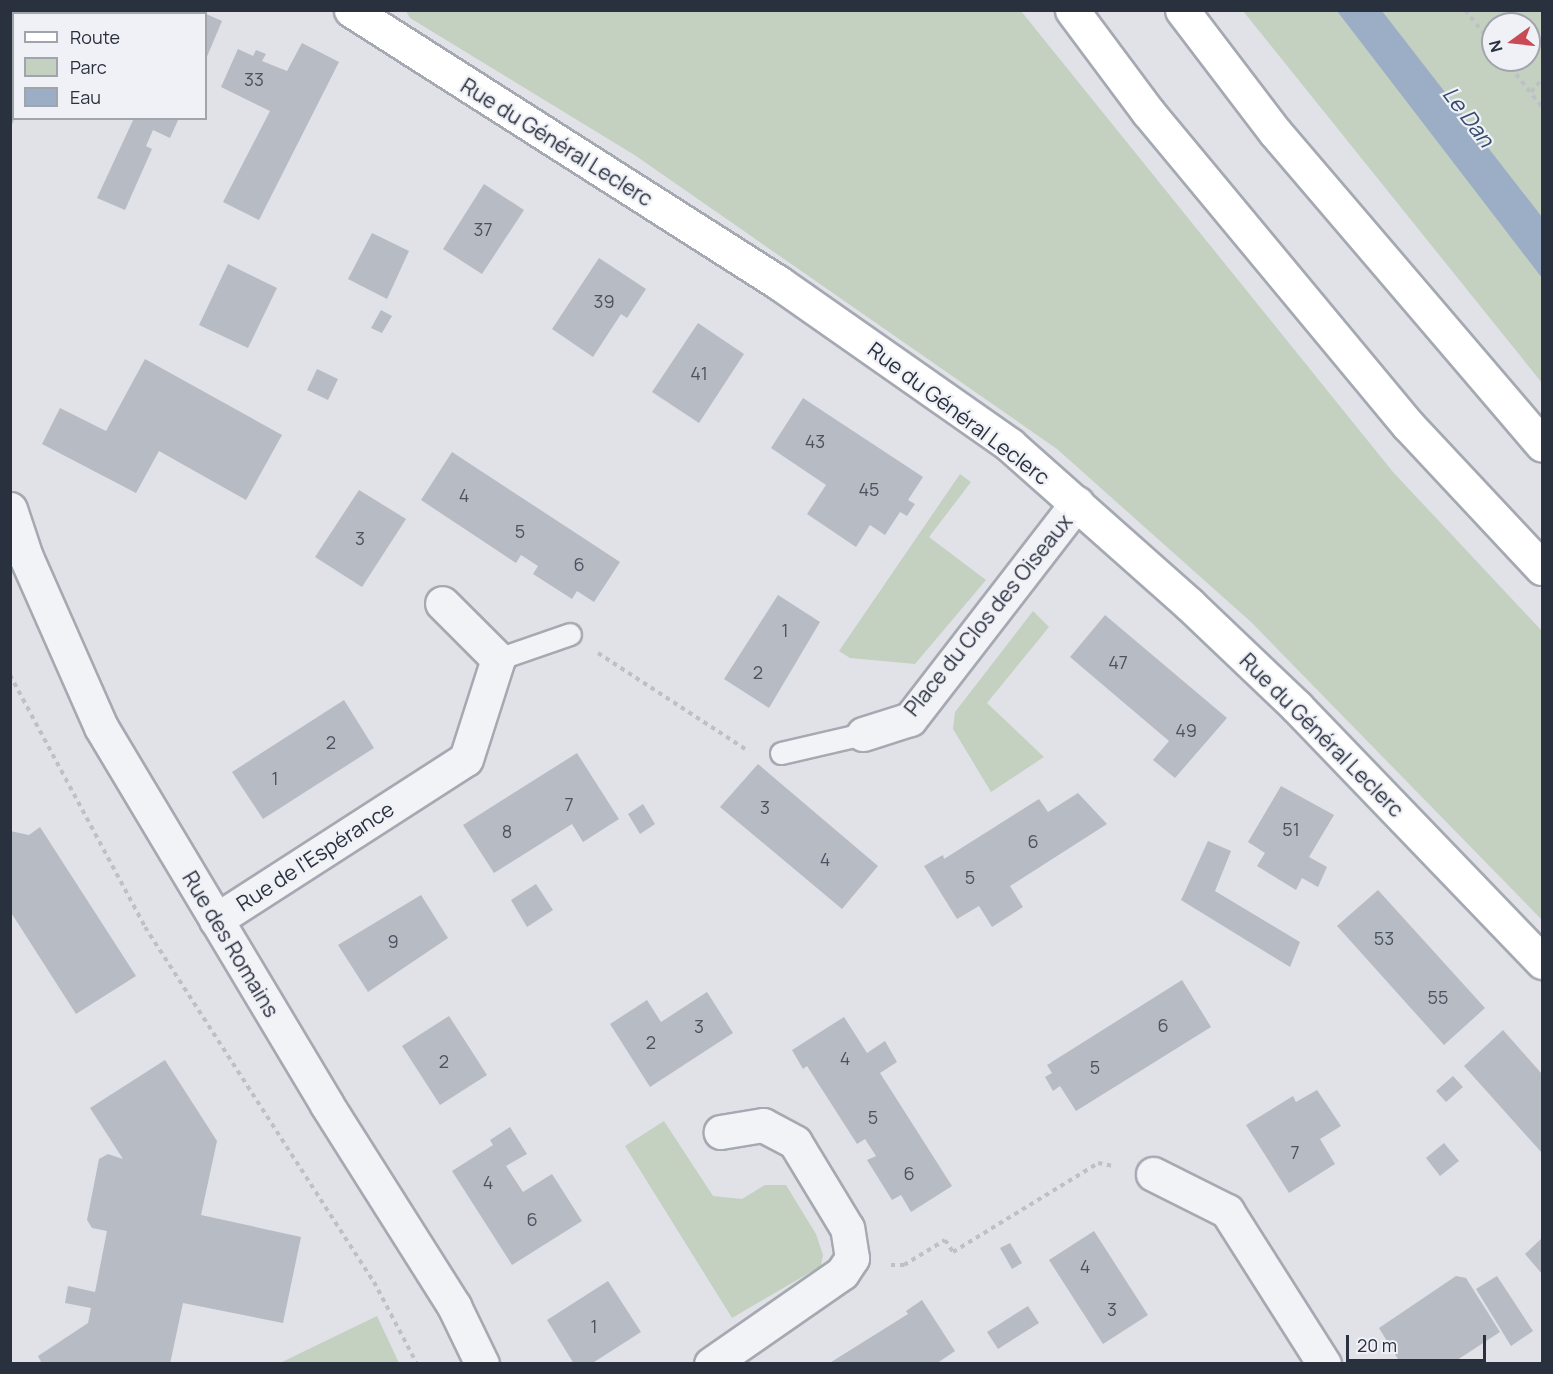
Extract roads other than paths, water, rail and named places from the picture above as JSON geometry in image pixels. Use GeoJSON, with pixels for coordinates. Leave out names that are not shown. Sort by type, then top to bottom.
{"type":"FeatureCollection","features":[{"type":"Feature","properties":{"kind":"main road"},"geometry":{"type":"LineString","coordinates":[[1071,10],[1149,112],[1408,425],[1542,568]]}},
{"type":"Feature","properties":{"kind":"main road"},"geometry":{"type":"LineString","coordinates":[[1182,10],[1275,132],[1542,445]]}},
{"type":"Feature","properties":{"kind":"main road","name":"Rue du Général Leclerc"},"geometry":{"type":"LineString","coordinates":[[355,11],[779,283],[1010,445],[1077,503],[1297,707],[1542,962]]}},
{"type":"Feature","properties":{"kind":"street","name":"Place du Clos des Oiseaux"},"geometry":{"type":"LineString","coordinates":[[863,734],[910,718],[1077,503]]}},
{"type":"Feature","properties":{"kind":"street","name":"Rue des Romains"},"geometry":{"type":"LineString","coordinates":[[10,509],[26,557],[101,727],[216,920],[454,1306],[482,1364]]}},
{"type":"Feature","properties":{"kind":"street"},"geometry":{"type":"LineString","coordinates":[[442,603],[498,659]]}},
{"type":"Feature","properties":{"kind":"street","name":"Rue de l'Espérance"},"geometry":{"type":"LineString","coordinates":[[216,920],[466,759],[498,659]]}},
{"type":"Feature","properties":{"kind":"street"},"geometry":{"type":"LineString","coordinates":[[711,1364],[842,1273],[852,1258],[847,1228],[795,1142],[763,1125],[721,1132]]}},
{"type":"Feature","properties":{"kind":"street"},"geometry":{"type":"LineString","coordinates":[[1153,1174],[1227,1211],[1324,1364]]}},
{"type":"Feature","properties":{"kind":"lane"},"geometry":{"type":"LineString","coordinates":[[498,659],[570,634]]}},
{"type":"Feature","properties":{"kind":"lane"},"geometry":{"type":"LineString","coordinates":[[781,753],[863,734]]}},
{"type":"Feature","properties":{"kind":"water"},"geometry":{"type":"Polygon","coordinates":[[[1337,11],[1382,11],[1542,217],[1542,278],[1337,11]]]}},
{"type":"Feature","properties":{"kind":"water label","name":"Le Dan"},"geometry":{"type":"Point","coordinates":[1468,117]}}]}
